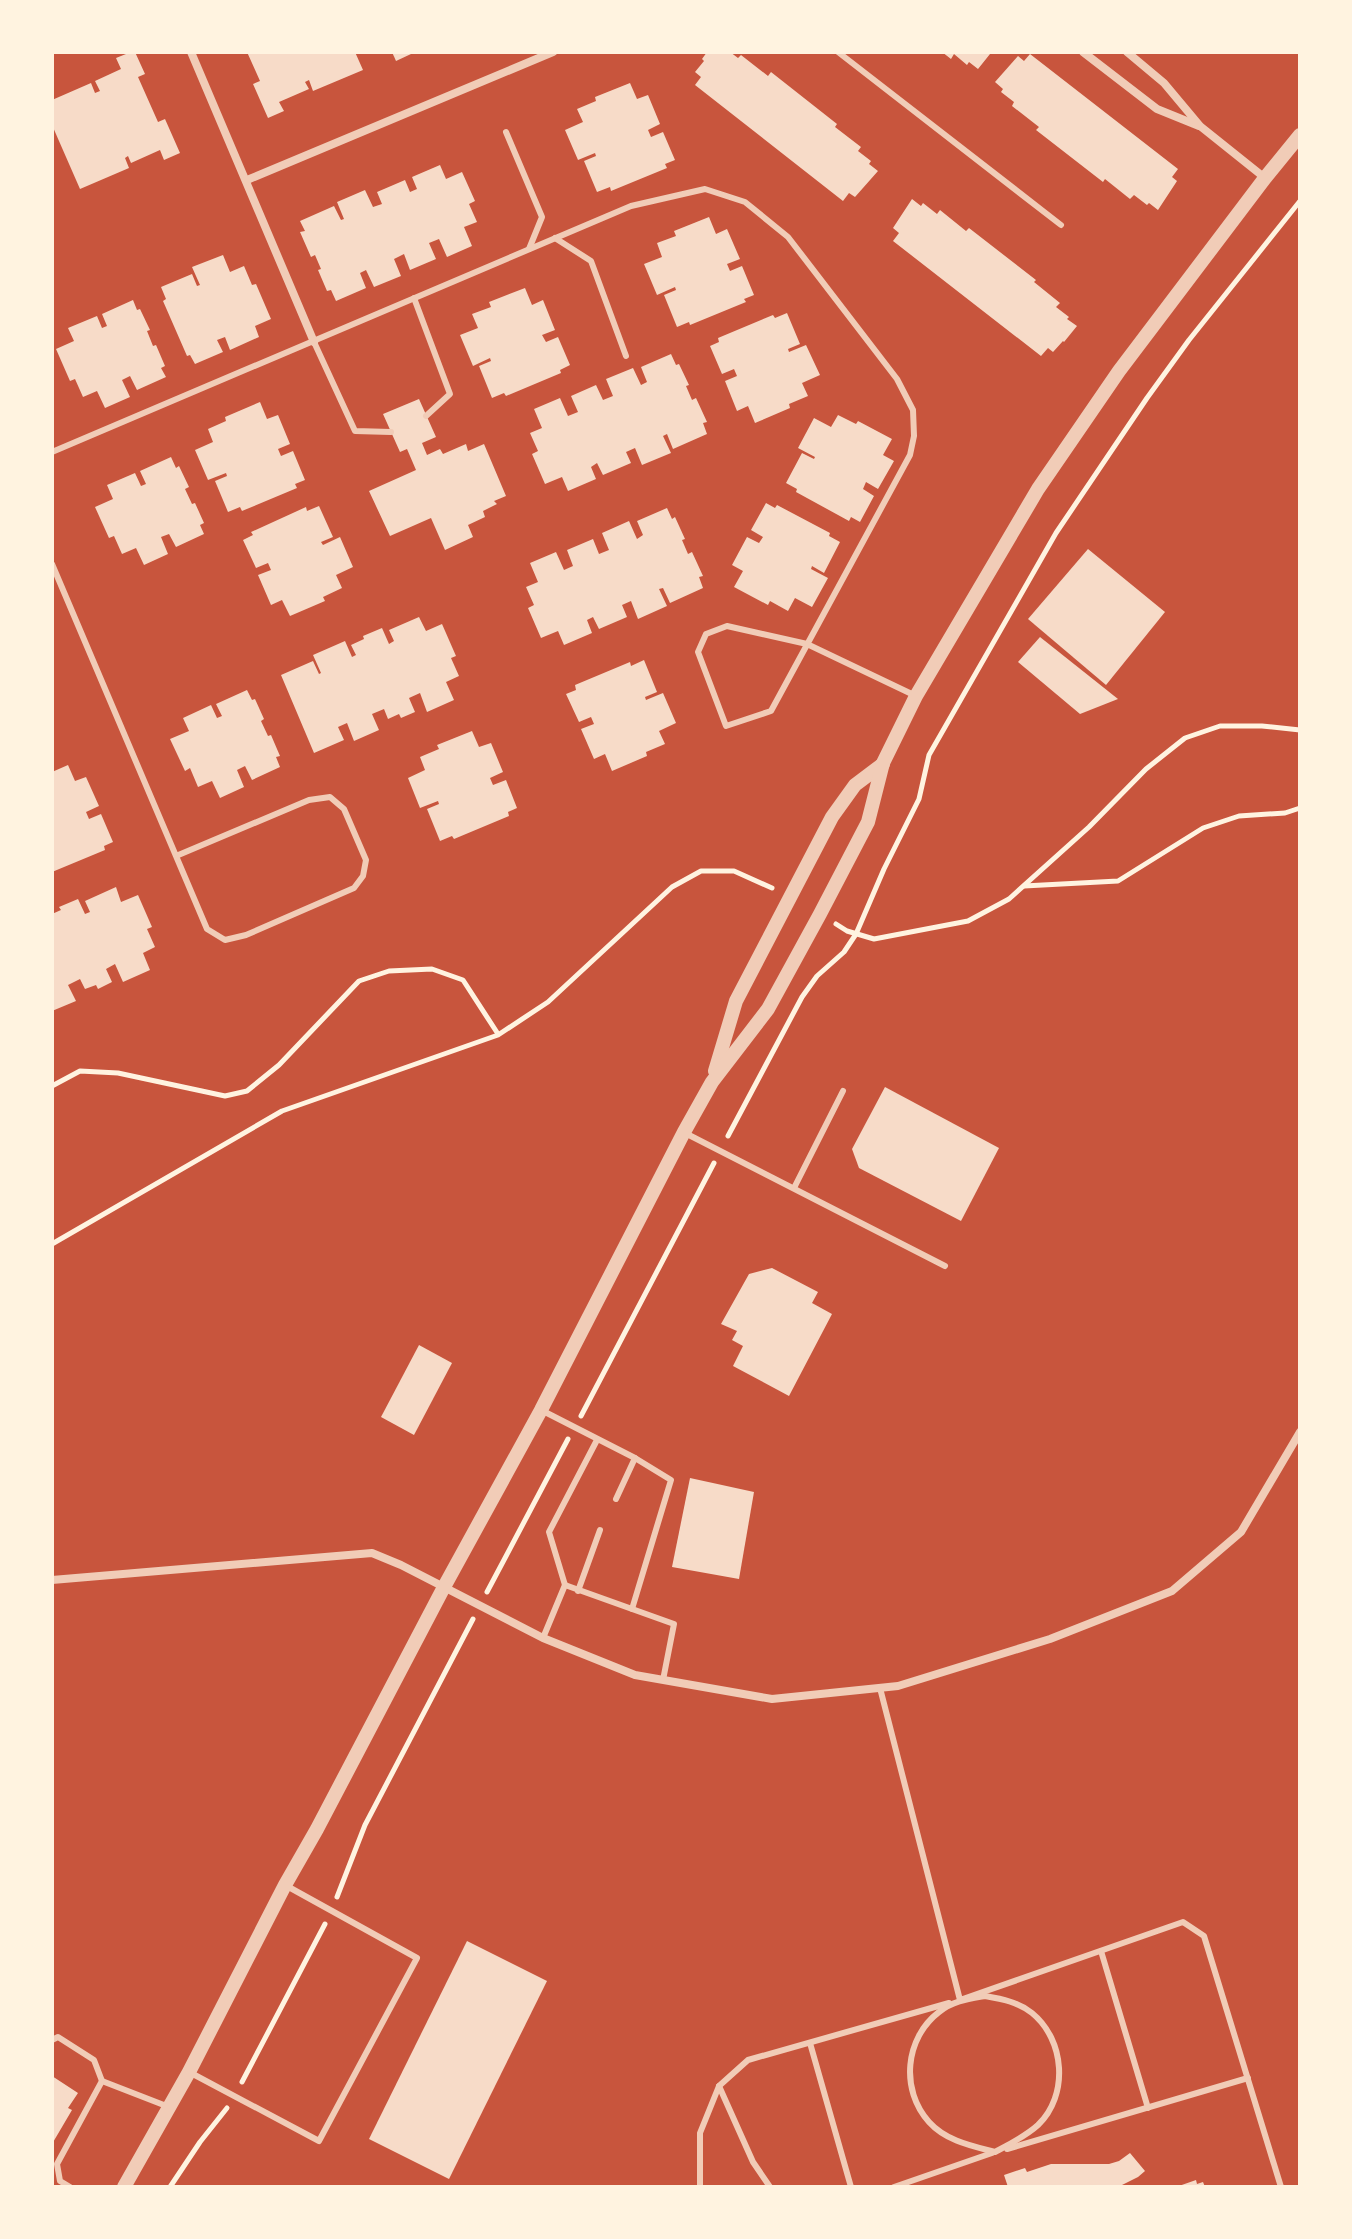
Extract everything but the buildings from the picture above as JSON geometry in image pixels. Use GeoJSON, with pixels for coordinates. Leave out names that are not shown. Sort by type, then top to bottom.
{"type":"FeatureCollection","features":[{"type":"Feature","properties":{"kind":"street"},"geometry":{"type":"LineString","coordinates":[[191,52],[314,342]]}},
{"type":"Feature","properties":{"kind":"street"},"geometry":{"type":"LineString","coordinates":[[247,180],[553,52]]}},
{"type":"Feature","properties":{"kind":"street"},"geometry":{"type":"LineString","coordinates":[[1083,52],[1157,109],[1200,126]]}},
{"type":"Feature","properties":{"kind":"street"},"geometry":{"type":"LineString","coordinates":[[1127,52],[1164,83],[1200,126],[1265,178]]}},
{"type":"Feature","properties":{"kind":"street"},"geometry":{"type":"LineString","coordinates":[[124,2187],[189,2072],[285,1885],[541,1410],[684,1132],[712,1082],[768,1009],[820,914],[868,822],[883,763],[916,696],[1047,475],[1119,371],[1300,135]]}},
{"type":"Feature","properties":{"kind":"street"},"geometry":{"type":"LineString","coordinates":[[712,1082],[736,1001],[832,817],[855,785],[883,763]]}},
{"type":"Feature","properties":{"kind":"street"},"geometry":{"type":"LineString","coordinates":[[52,1580],[372,1553],[543,1638],[635,1675],[772,1699],[898,1686],[1050,1639],[1172,1591],[1241,1532],[1300,1432]]}},
{"type":"Feature","properties":{"kind":"lane"},"geometry":{"type":"LineString","coordinates":[[838,52],[1061,225]]}},
{"type":"Feature","properties":{"kind":"lane"},"geometry":{"type":"LineString","coordinates":[[506,132],[542,217],[529,249]]}},
{"type":"Feature","properties":{"kind":"lane"},"geometry":{"type":"LineString","coordinates":[[52,452],[631,206],[705,189],[745,202],[788,237],[897,379],[913,410],[914,436],[910,455],[807,644],[771,711],[726,726],[698,652],[706,634],[727,626],[807,644],[916,696]]}},
{"type":"Feature","properties":{"kind":"lane"},"geometry":{"type":"LineString","coordinates":[[555,238],[591,261],[626,356]]}},
{"type":"Feature","properties":{"kind":"lane"},"geometry":{"type":"LineString","coordinates":[[414,298],[450,394],[426,416]]}},
{"type":"Feature","properties":{"kind":"lane"},"geometry":{"type":"LineString","coordinates":[[314,342],[355,431],[391,432]]}},
{"type":"Feature","properties":{"kind":"lane"},"geometry":{"type":"LineString","coordinates":[[52,564],[176,856],[207,929],[225,940],[246,935],[354,888],[363,876],[366,860],[344,809],[330,797],[309,800],[176,856]]}},
{"type":"Feature","properties":{"kind":"lane"},"geometry":{"type":"LineString","coordinates":[[794,1188],[843,1091]]}},
{"type":"Feature","properties":{"kind":"lane"},"geometry":{"type":"LineString","coordinates":[[684,1132],[945,1266]]}},
{"type":"Feature","properties":{"kind":"lane"},"geometry":{"type":"LineString","coordinates":[[541,1410],[671,1480],[632,1609]]}},
{"type":"Feature","properties":{"kind":"lane"},"geometry":{"type":"LineString","coordinates":[[543,1638],[565,1585],[549,1532],[597,1440]]}},
{"type":"Feature","properties":{"kind":"lane"},"geometry":{"type":"LineString","coordinates":[[616,1499],[635,1458]]}},
{"type":"Feature","properties":{"kind":"lane"},"geometry":{"type":"LineString","coordinates":[[578,1591],[600,1530]]}},
{"type":"Feature","properties":{"kind":"lane"},"geometry":{"type":"LineString","coordinates":[[565,1585],[674,1624],[663,1680]]}},
{"type":"Feature","properties":{"kind":"lane"},"geometry":{"type":"LineString","coordinates":[[880,1688],[960,2000]]}},
{"type":"Feature","properties":{"kind":"lane"},"geometry":{"type":"LineString","coordinates":[[189,2072],[319,2141],[417,1958],[285,1885]]}},
{"type":"Feature","properties":{"kind":"lane"},"geometry":{"type":"LineString","coordinates":[[700,2187],[700,2133],[719,2086],[748,2060],[960,2000],[1183,1922],[1204,1936],[1281,2187]]}},
{"type":"Feature","properties":{"kind":"lane"},"geometry":{"type":"LineString","coordinates":[[1101,1951],[1148,2108]]}},
{"type":"Feature","properties":{"kind":"lane"},"geometry":{"type":"LineString","coordinates":[[985,1996],[1010,2000],[1031,2013],[1048,2031],[1058,2055],[1060,2079],[1053,2104],[1039,2124],[995,2152],[947,2137],[928,2121],[915,2100],[909,2076],[912,2052],[922,2030],[939,2012],[960,2000],[985,1996]]}},
{"type":"Feature","properties":{"kind":"lane"},"geometry":{"type":"LineString","coordinates":[[52,2040],[58,2037],[94,2060],[102,2081],[169,2107]]}},
{"type":"Feature","properties":{"kind":"lane"},"geometry":{"type":"LineString","coordinates":[[810,2043],[851,2187]]}},
{"type":"Feature","properties":{"kind":"lane"},"geometry":{"type":"LineString","coordinates":[[894,2187],[995,2152],[1248,2078]]}},
{"type":"Feature","properties":{"kind":"lane"},"geometry":{"type":"LineString","coordinates":[[70,2187],[60,2181],[57,2164],[102,2081]]}},
{"type":"Feature","properties":{"kind":"lane"},"geometry":{"type":"LineString","coordinates":[[719,2086],[753,2162],[770,2187]]}},
{"type":"Feature","properties":{"kind":"path"},"geometry":{"type":"LineString","coordinates":[[170,2187],[234,2096],[332,1910],[365,1825],[802,997],[817,976],[844,952],[856,934],[919,799],[929,755],[1056,533],[1189,340],[1300,201]]}},
{"type":"Feature","properties":{"kind":"path"},"geometry":{"type":"LineString","coordinates":[[820,914],[847,931],[874,939],[968,921],[1009,899],[1089,827],[1146,769],[1185,738],[1220,726],[1300,730]]}},
{"type":"Feature","properties":{"kind":"path"},"geometry":{"type":"LineString","coordinates":[[1023,886],[1118,881],[1203,828],[1239,816],[1285,813],[1300,808]]}},
{"type":"Feature","properties":{"kind":"path"},"geometry":{"type":"LineString","coordinates":[[52,1244],[282,1111],[498,1035],[548,1002],[672,887],[701,871],[734,871],[790,897]]}},
{"type":"Feature","properties":{"kind":"path"},"geometry":{"type":"LineString","coordinates":[[52,1086],[80,1071],[118,1073],[225,1096],[247,1091],[279,1065],[359,981],[389,971],[432,969],[463,980],[498,1035]]}}]}
